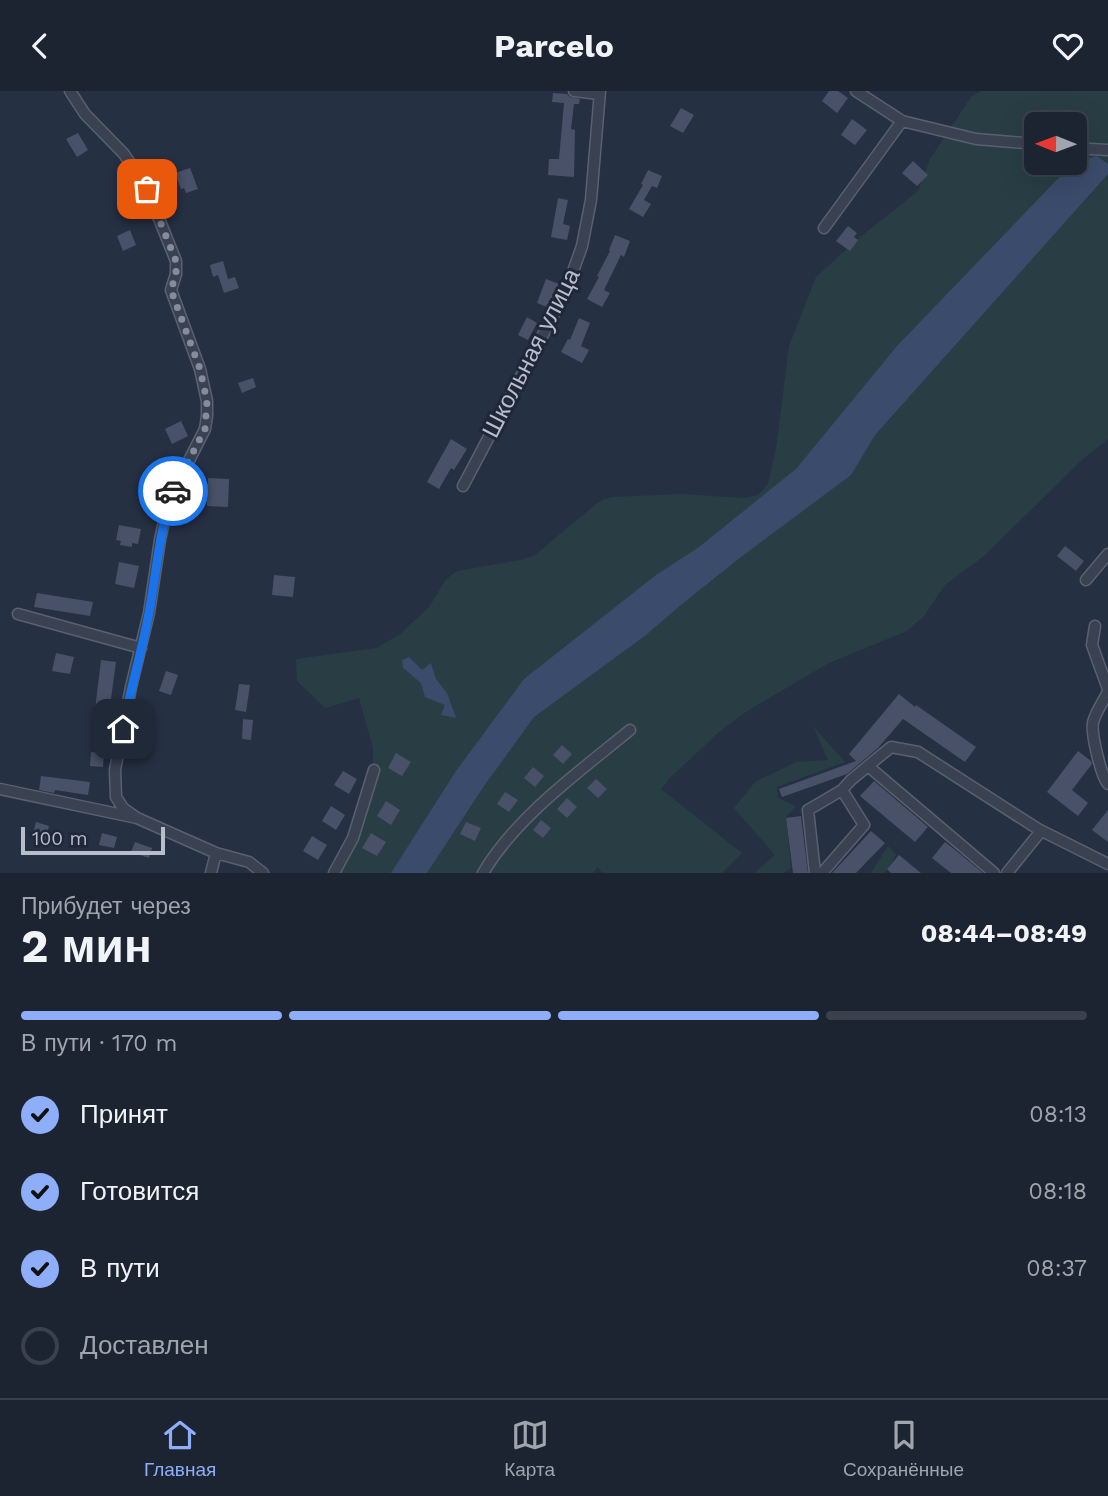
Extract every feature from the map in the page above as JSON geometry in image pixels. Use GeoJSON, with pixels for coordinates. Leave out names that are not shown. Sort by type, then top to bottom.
{"type":"FeatureCollection","features":[{"type":"Feature","properties":{"kind":"street"},"geometry":{"type":"LineString","coordinates":[[70,91],[85,114],[124,154],[147,189],[176,261],[176,274],[171,290],[200,369],[207,401],[205,429],[174,490],[166,512],[149,613],[115,770],[116,797],[123,808],[137,818],[216,853],[248,862],[262,873]]}},
{"type":"Feature","properties":{"kind":"street"},"geometry":{"type":"LineString","coordinates":[[574,91],[599,92]]}},
{"type":"Feature","properties":{"kind":"street"},"geometry":{"type":"LineString","coordinates":[[856,91],[902,121],[976,139],[1024,143]]}},
{"type":"Feature","properties":{"kind":"street","name":"Школьная улица"},"geometry":{"type":"LineString","coordinates":[[463,486],[566,292],[578,259],[591,200],[599,92]]}},
{"type":"Feature","properties":{"kind":"street"},"geometry":{"type":"LineString","coordinates":[[824,228],[902,121]]}},
{"type":"Feature","properties":{"kind":"street"},"geometry":{"type":"LineString","coordinates":[[1087,149],[1108,151]]}},
{"type":"Feature","properties":{"kind":"street"},"geometry":{"type":"LineString","coordinates":[[1086,580],[1108,554]]}},
{"type":"Feature","properties":{"kind":"street"},"geometry":{"type":"LineString","coordinates":[[18,614],[141,648]]}},
{"type":"Feature","properties":{"kind":"street"},"geometry":{"type":"LineString","coordinates":[[1095,627],[1091,645],[1108,690],[1093,724],[1099,765],[1108,785]]}},
{"type":"Feature","properties":{"kind":"street"},"geometry":{"type":"LineString","coordinates":[[483,873],[495,853],[550,796],[630,730]]}},
{"type":"Feature","properties":{"kind":"street"},"geometry":{"type":"LineString","coordinates":[[815,873],[808,810],[842,790],[891,747],[918,752],[1041,831],[1108,864]]}},
{"type":"Feature","properties":{"kind":"street"},"geometry":{"type":"LineString","coordinates":[[868,766],[994,873]]}},
{"type":"Feature","properties":{"kind":"street"},"geometry":{"type":"LineString","coordinates":[[334,873],[353,838],[374,771]]}},
{"type":"Feature","properties":{"kind":"street"},"geometry":{"type":"LineString","coordinates":[[0,789],[137,818]]}},
{"type":"Feature","properties":{"kind":"street"},"geometry":{"type":"LineString","coordinates":[[821,873],[864,825],[842,790]]}},
{"type":"Feature","properties":{"kind":"street"},"geometry":{"type":"LineString","coordinates":[[1007,873],[1041,831]]}},
{"type":"Feature","properties":{"kind":"street"},"geometry":{"type":"LineString","coordinates":[[211,873],[216,853]]}},
{"type":"Feature","properties":{"kind":"green space"},"geometry":{"type":"Polygon","coordinates":[[[981,91],[1108,91],[1108,439],[1083,459],[984,556],[945,585],[924,616],[907,631],[829,663],[747,711],[719,732],[670,778],[661,789],[742,853],[722,873],[602,873],[598,867],[593,873],[333,873],[357,814],[373,760],[373,748],[359,698],[325,708],[297,681],[296,659],[376,648],[399,635],[429,607],[444,582],[457,571],[534,556],[604,499],[681,494],[743,498],[758,495],[768,484],[776,448],[789,346],[816,277],[918,191],[930,159],[971,97],[981,91]]]}},
{"type":"Feature","properties":{"kind":"green space"},"geometry":{"type":"Polygon","coordinates":[[[813,726],[845,762],[777,787],[778,798],[796,806],[786,817],[791,868],[783,873],[754,873],[775,855],[734,808],[755,782],[796,762],[828,760],[813,726]]]}},
{"type":"Feature","properties":{"kind":"green space"},"geometry":{"type":"Polygon","coordinates":[[[888,846],[896,855],[885,873],[871,873],[888,846]]]}},
{"type":"Feature","properties":{"kind":"water"},"geometry":{"type":"Polygon","coordinates":[[[1097,156],[1108,164],[1108,174],[875,435],[851,475],[741,557],[646,635],[534,717],[484,786],[427,873],[391,873],[456,771],[524,679],[656,575],[699,547],[796,469],[897,346],[1061,175],[1087,175],[1087,159],[1097,156]]]}},
{"type":"Feature","properties":{"kind":"water"},"geometry":{"type":"Polygon","coordinates":[[[409,657],[422,670],[431,663],[436,679],[447,693],[456,718],[441,715],[445,705],[425,697],[421,683],[403,668],[402,660],[409,657]]]}},
{"type":"Feature","properties":{"kind":"building"},"geometry":{"type":"Polygon","coordinates":[[[829,91],[838,91],[848,98],[837,113],[822,101],[829,91]]]}},
{"type":"Feature","properties":{"kind":"building"},"geometry":{"type":"Polygon","coordinates":[[[553,93],[580,99],[579,104],[574,104],[571,129],[575,130],[574,177],[548,175],[549,159],[559,159],[564,103],[552,102],[553,93]]]}},
{"type":"Feature","properties":{"kind":"building"},"geometry":{"type":"Polygon","coordinates":[[[681,108],[694,115],[683,133],[670,126],[681,108]]]}},
{"type":"Feature","properties":{"kind":"building"},"geometry":{"type":"Polygon","coordinates":[[[852,119],[867,130],[855,145],[841,135],[852,119]]]}},
{"type":"Feature","properties":{"kind":"building"},"geometry":{"type":"Polygon","coordinates":[[[78,133],[88,150],[77,157],[66,139],[78,133]]]}},
{"type":"Feature","properties":{"kind":"building"},"geometry":{"type":"Polygon","coordinates":[[[913,161],[928,175],[917,186],[902,173],[913,161]]]}},
{"type":"Feature","properties":{"kind":"building"},"geometry":{"type":"Polygon","coordinates":[[[190,168],[198,189],[186,193],[184,188],[181,189],[175,173],[190,168]]]}},
{"type":"Feature","properties":{"kind":"building"},"geometry":{"type":"Polygon","coordinates":[[[648,170],[662,176],[657,188],[652,186],[644,200],[651,204],[643,217],[629,209],[648,170]]]}},
{"type":"Feature","properties":{"kind":"building"},"geometry":{"type":"Polygon","coordinates":[[[558,198],[568,200],[563,224],[570,226],[567,240],[551,237],[558,198]]]}},
{"type":"Feature","properties":{"kind":"building"},"geometry":{"type":"Polygon","coordinates":[[[848,226],[857,233],[854,237],[858,240],[850,251],[836,241],[848,226]]]}},
{"type":"Feature","properties":{"kind":"building"},"geometry":{"type":"Polygon","coordinates":[[[130,230],[136,245],[123,251],[117,236],[130,230]]]}},
{"type":"Feature","properties":{"kind":"building"},"geometry":{"type":"Polygon","coordinates":[[[615,235],[630,241],[624,257],[621,255],[604,290],[610,293],[602,307],[587,299],[599,277],[597,276],[615,235]]]}},
{"type":"Feature","properties":{"kind":"building"},"geometry":{"type":"Polygon","coordinates":[[[223,261],[228,279],[235,277],[239,288],[224,293],[218,275],[213,277],[210,265],[223,261]]]}},
{"type":"Feature","properties":{"kind":"building"},"geometry":{"type":"Polygon","coordinates":[[[546,279],[559,284],[549,308],[537,303],[546,279]]]}},
{"type":"Feature","properties":{"kind":"building"},"geometry":{"type":"Polygon","coordinates":[[[527,317],[537,323],[528,340],[518,335],[527,317]]]}},
{"type":"Feature","properties":{"kind":"building"},"geometry":{"type":"Polygon","coordinates":[[[579,318],[590,323],[581,346],[589,350],[582,363],[561,352],[568,339],[570,340],[579,318]]]}},
{"type":"Feature","properties":{"kind":"building"},"geometry":{"type":"Polygon","coordinates":[[[253,378],[256,387],[242,393],[238,383],[253,378]]]}},
{"type":"Feature","properties":{"kind":"building"},"geometry":{"type":"Polygon","coordinates":[[[181,421],[188,436],[172,444],[165,429],[181,421]]]}},
{"type":"Feature","properties":{"kind":"building"},"geometry":{"type":"Polygon","coordinates":[[[451,439],[467,449],[454,470],[451,468],[439,489],[427,482],[451,439]]]}},
{"type":"Feature","properties":{"kind":"building"},"geometry":{"type":"Polygon","coordinates":[[[208,478],[229,479],[228,507],[207,506],[207,501],[202,501],[202,483],[208,484],[208,478]]]}},
{"type":"Feature","properties":{"kind":"building"},"geometry":{"type":"Polygon","coordinates":[[[119,525],[141,529],[138,544],[132,543],[132,547],[120,545],[121,541],[116,540],[119,525]]]}},
{"type":"Feature","properties":{"kind":"building"},"geometry":{"type":"Polygon","coordinates":[[[1065,546],[1084,561],[1076,571],[1057,556],[1065,546]]]}},
{"type":"Feature","properties":{"kind":"building"},"geometry":{"type":"Polygon","coordinates":[[[119,562],[139,566],[134,588],[115,584],[119,562]]]}},
{"type":"Feature","properties":{"kind":"building"},"geometry":{"type":"Polygon","coordinates":[[[274,575],[295,577],[293,597],[272,595],[274,575]]]}},
{"type":"Feature","properties":{"kind":"building"},"geometry":{"type":"Polygon","coordinates":[[[37,593],[93,602],[90,616],[34,607],[37,593]]]}},
{"type":"Feature","properties":{"kind":"building"},"geometry":{"type":"Polygon","coordinates":[[[56,653],[74,657],[70,674],[52,671],[56,653]]]}},
{"type":"Feature","properties":{"kind":"building"},"geometry":{"type":"Polygon","coordinates":[[[101,660],[116,662],[107,728],[93,726],[101,660]]]}},
{"type":"Feature","properties":{"kind":"building"},"geometry":{"type":"Polygon","coordinates":[[[166,671],[178,675],[171,695],[159,691],[166,671]]]}},
{"type":"Feature","properties":{"kind":"building"},"geometry":{"type":"Polygon","coordinates":[[[239,684],[250,685],[246,712],[235,710],[239,684]]]}},
{"type":"Feature","properties":{"kind":"building"},"geometry":{"type":"Polygon","coordinates":[[[899,694],[976,747],[965,762],[903,719],[878,748],[847,774],[782,797],[779,789],[856,761],[849,754],[899,694]]]}},
{"type":"Feature","properties":{"kind":"building"},"geometry":{"type":"Polygon","coordinates":[[[243,719],[253,720],[251,740],[242,739],[243,719]]]}},
{"type":"Feature","properties":{"kind":"building"},"geometry":{"type":"Polygon","coordinates":[[[562,745],[572,754],[563,764],[553,755],[562,745]]]}},
{"type":"Feature","properties":{"kind":"building"},"geometry":{"type":"Polygon","coordinates":[[[1078,751],[1092,764],[1072,790],[1088,803],[1078,816],[1047,792],[1078,751]]]}},
{"type":"Feature","properties":{"kind":"building"},"geometry":{"type":"Polygon","coordinates":[[[91,752],[104,753],[103,767],[90,766],[91,752]]]}},
{"type":"Feature","properties":{"kind":"building"},"geometry":{"type":"Polygon","coordinates":[[[396,753],[411,762],[402,776],[388,768],[396,753]]]}},
{"type":"Feature","properties":{"kind":"building"},"geometry":{"type":"Polygon","coordinates":[[[533,767],[544,776],[535,787],[524,778],[533,767]]]}},
{"type":"Feature","properties":{"kind":"building"},"geometry":{"type":"Polygon","coordinates":[[[343,771],[357,779],[349,794],[334,785],[343,771]]]}},
{"type":"Feature","properties":{"kind":"building"},"geometry":{"type":"Polygon","coordinates":[[[41,776],[90,782],[88,795],[39,790],[41,776]]]}},
{"type":"Feature","properties":{"kind":"building"},"geometry":{"type":"Polygon","coordinates":[[[596,779],[607,789],[598,798],[587,788],[596,779]]]}},
{"type":"Feature","properties":{"kind":"building"},"geometry":{"type":"Polygon","coordinates":[[[874,781],[928,827],[915,842],[860,796],[874,781]]]}},
{"type":"Feature","properties":{"kind":"building"},"geometry":{"type":"Polygon","coordinates":[[[505,792],[518,800],[509,812],[497,804],[505,792]]]}},
{"type":"Feature","properties":{"kind":"building"},"geometry":{"type":"Polygon","coordinates":[[[567,798],[577,807],[567,818],[557,809],[567,798]]]}},
{"type":"Feature","properties":{"kind":"building"},"geometry":{"type":"Polygon","coordinates":[[[386,801],[400,810],[391,825],[377,816],[386,801]]]}},
{"type":"Feature","properties":{"kind":"building"},"geometry":{"type":"Polygon","coordinates":[[[331,806],[345,815],[336,830],[322,821],[331,806]]]}},
{"type":"Feature","properties":{"kind":"building"},"geometry":{"type":"Polygon","coordinates":[[[1108,810],[1108,842],[1092,830],[1108,810]]]}},
{"type":"Feature","properties":{"kind":"building"},"geometry":{"type":"Polygon","coordinates":[[[801,816],[808,873],[793,873],[786,818],[801,816]]]}},
{"type":"Feature","properties":{"kind":"building"},"geometry":{"type":"Polygon","coordinates":[[[541,820],[551,828],[543,838],[533,830],[541,820]]]}},
{"type":"Feature","properties":{"kind":"building"},"geometry":{"type":"Polygon","coordinates":[[[36,822],[49,826],[45,841],[32,837],[36,822]]]}},
{"type":"Feature","properties":{"kind":"building"},"geometry":{"type":"Polygon","coordinates":[[[466,822],[481,828],[475,841],[460,834],[466,822]]]}},
{"type":"Feature","properties":{"kind":"building"},"geometry":{"type":"Polygon","coordinates":[[[871,831],[885,843],[856,873],[832,873],[871,831]]]}},
{"type":"Feature","properties":{"kind":"building"},"geometry":{"type":"Polygon","coordinates":[[[102,833],[117,837],[114,848],[99,845],[102,833]]]}},
{"type":"Feature","properties":{"kind":"building"},"geometry":{"type":"Polygon","coordinates":[[[371,833],[386,842],[377,856],[362,848],[371,833]]]}},
{"type":"Feature","properties":{"kind":"building"},"geometry":{"type":"Polygon","coordinates":[[[312,836],[327,845],[318,860],[303,851],[312,836]]]}},
{"type":"Feature","properties":{"kind":"building"},"geometry":{"type":"Polygon","coordinates":[[[135,842],[152,848],[149,858],[131,852],[135,842]]]}},
{"type":"Feature","properties":{"kind":"building"},"geometry":{"type":"Polygon","coordinates":[[[945,842],[983,873],[951,873],[932,858],[945,842]]]}},
{"type":"Feature","properties":{"kind":"building"},"geometry":{"type":"Polygon","coordinates":[[[899,855],[921,873],[891,873],[887,869],[899,855]]]}},
{"type":"Feature","properties":{"kind":"way so far"},"geometry":{"type":"LineString","coordinates":[[147,189],[176,261],[176,274],[171,290],[200,369],[207,401],[205,429],[173,491]]}},
{"type":"Feature","properties":{"kind":"route"},"geometry":{"type":"LineString","coordinates":[[123,729],[149,613],[160,540],[173,491]]}}]}
